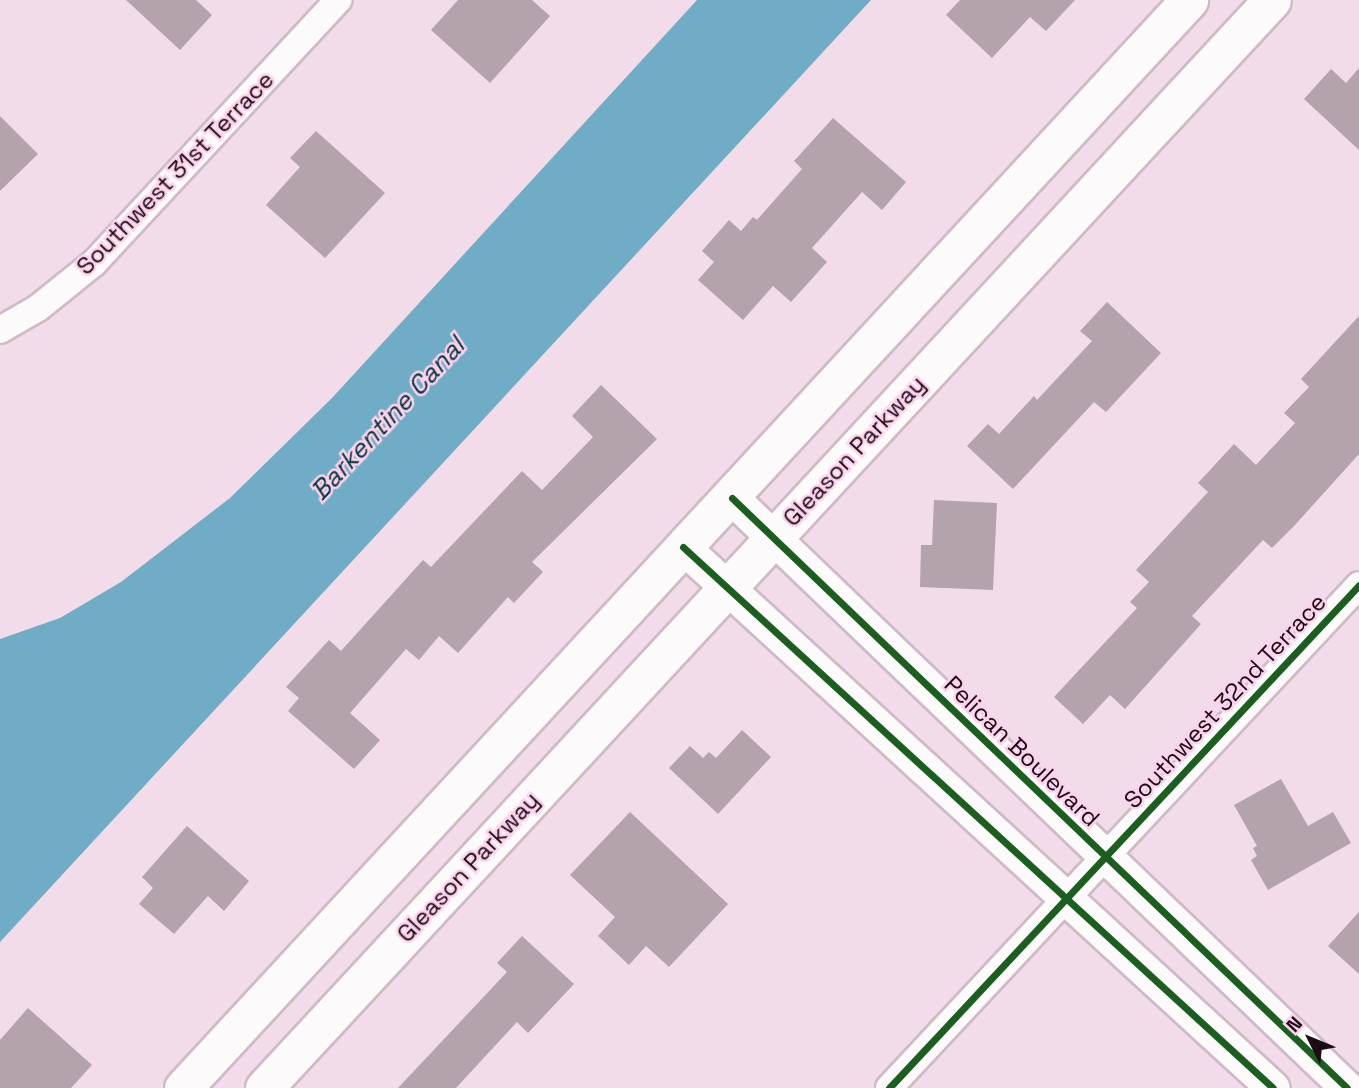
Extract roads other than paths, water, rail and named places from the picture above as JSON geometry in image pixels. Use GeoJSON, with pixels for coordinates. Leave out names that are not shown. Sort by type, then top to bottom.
{"type":"FeatureCollection","features":[{"type":"Feature","properties":{"kind":"main road"},"geometry":{"type":"LineString","coordinates":[[183,1088],[683,547],[732,498],[1189,0]]}},
{"type":"Feature","properties":{"kind":"main road","name":"Gleason Parkway"},"geometry":{"type":"LineString","coordinates":[[264,1088],[1272,0]]}},
{"type":"Feature","properties":{"kind":"street","name":"Southwest 31st Terrace"},"geometry":{"type":"LineString","coordinates":[[0,330],[38,308],[94,263],[338,0]]}},
{"type":"Feature","properties":{"kind":"street","name":"Pelican Boulevard"},"geometry":{"type":"LineString","coordinates":[[732,498],[1347,1088]]}},
{"type":"Feature","properties":{"kind":"street"},"geometry":{"type":"LineString","coordinates":[[683,547],[727,590],[1066,895],[1273,1088]]}},
{"type":"Feature","properties":{"kind":"street","name":"Southwest 32nd Terrace"},"geometry":{"type":"LineString","coordinates":[[889,1088],[1066,895],[1107,858],[1359,585]]}},
{"type":"Feature","properties":{"kind":"water","name":"Barkentine Canal"},"geometry":{"type":"Polygon","coordinates":[[[697,0],[871,0],[0,942],[0,639],[60,618],[121,582],[230,498],[332,398],[697,0]]]}}]}
